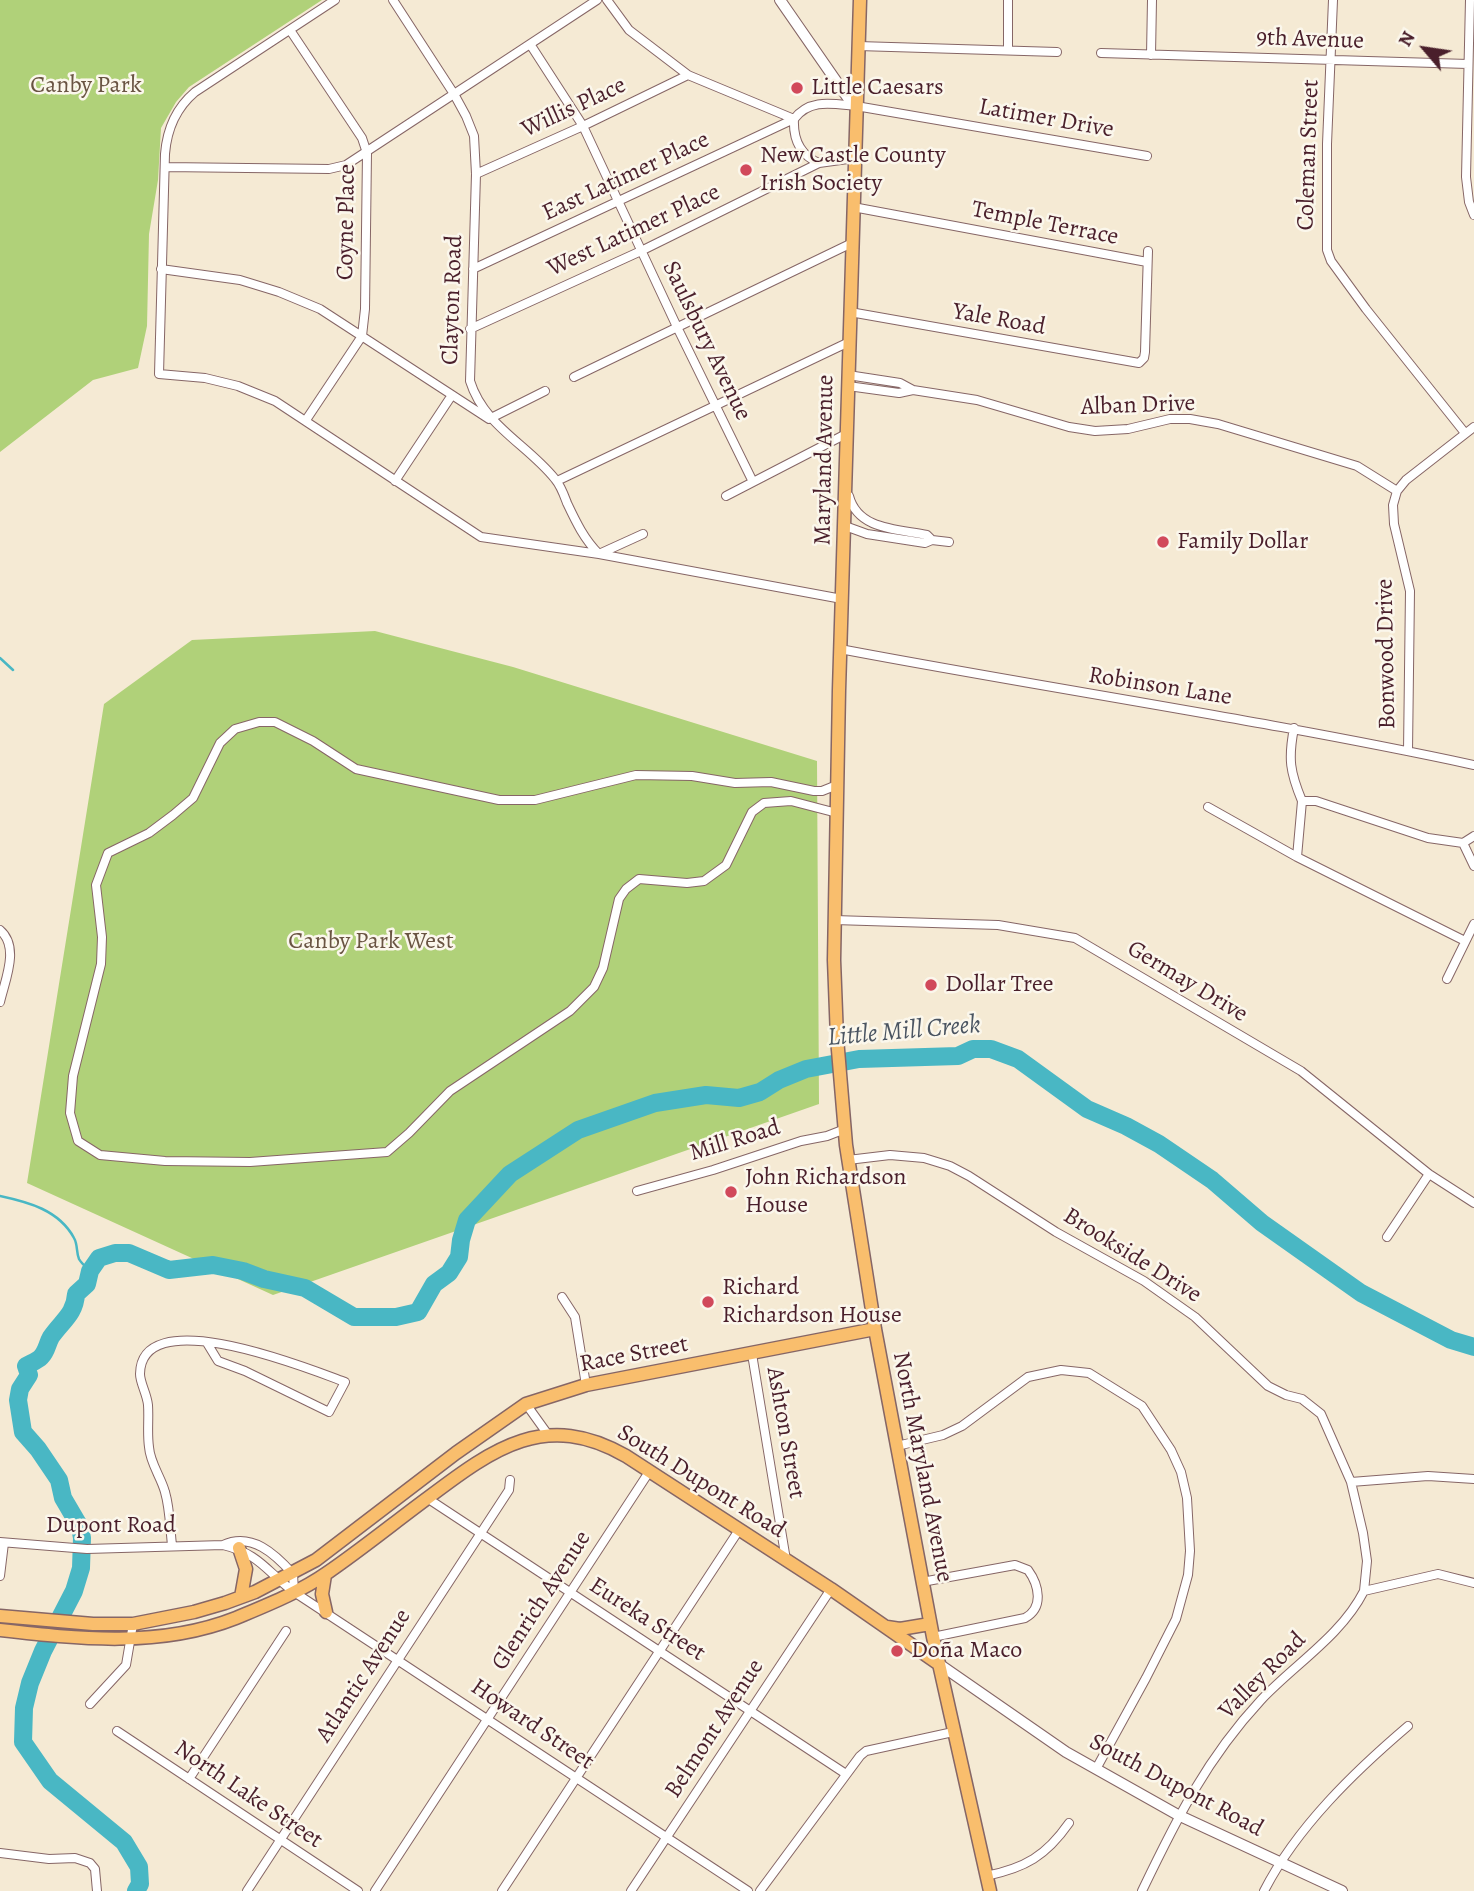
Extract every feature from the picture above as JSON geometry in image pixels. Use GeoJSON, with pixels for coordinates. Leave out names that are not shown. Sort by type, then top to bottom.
{"type":"FeatureCollection","features":[{"type":"Feature","properties":{"kind":"main road","name":"Maryland Avenue"},"geometry":{"type":"LineString","coordinates":[[834,920],[860,0]]}},
{"type":"Feature","properties":{"kind":"main road","name":"North Maryland Avenue"},"geometry":{"type":"LineString","coordinates":[[834,920],[834,990],[840,1081],[848,1160],[874,1329],[932,1631],[990,1891]]}},
{"type":"Feature","properties":{"kind":"main road","name":"Race Street"},"geometry":{"type":"LineString","coordinates":[[526,1405],[586,1385],[874,1329]]}},
{"type":"Feature","properties":{"kind":"main road"},"geometry":{"type":"LineString","coordinates":[[0,1616],[93,1624],[133,1624],[197,1611],[241,1597],[279,1581],[317,1560],[456,1453],[526,1405]]}},
{"type":"Feature","properties":{"kind":"main road","name":"South Dupont Road"},"geometry":{"type":"LineString","coordinates":[[0,1630],[86,1639],[129,1640],[214,1625],[234,1618],[294,1592],[325,1575],[482,1458],[505,1446],[549,1436],[583,1438],[602,1443],[831,1589],[939,1664]]}},
{"type":"Feature","properties":{"kind":"main road"},"geometry":{"type":"LineString","coordinates":[[369,1542],[381,1525],[405,1506],[408,1491]]}},
{"type":"Feature","properties":{"kind":"main road"},"geometry":{"type":"LineString","coordinates":[[239,1548],[246,1569],[241,1597]]}},
{"type":"Feature","properties":{"kind":"main road"},"geometry":{"type":"LineString","coordinates":[[325,1575],[321,1594],[326,1612]]}},
{"type":"Feature","properties":{"kind":"main road"},"geometry":{"type":"LineString","coordinates":[[883,1626],[932,1631]]}},
{"type":"Feature","properties":{"kind":"street"},"geometry":{"type":"LineString","coordinates":[[335,0],[189,97],[171,124],[166,144],[159,374],[205,378],[238,386],[275,401],[481,537],[599,554],[842,600]]}},
{"type":"Feature","properties":{"kind":"street","name":"Clayton Road"},"geometry":{"type":"LineString","coordinates":[[393,0],[454,94],[471,127],[476,174],[470,381],[475,395],[489,419],[529,451],[557,481],[583,535],[599,554]]}},
{"type":"Feature","properties":{"kind":"street"},"geometry":{"type":"LineString","coordinates":[[165,167],[330,169],[346,165],[597,0]]}},
{"type":"Feature","properties":{"kind":"street"},"geometry":{"type":"LineString","coordinates":[[607,0],[629,30],[688,75],[794,119]]}},
{"type":"Feature","properties":{"kind":"street"},"geometry":{"type":"LineString","coordinates":[[780,0],[856,106]]}},
{"type":"Feature","properties":{"kind":"street"},"geometry":{"type":"LineString","coordinates":[[1007,49],[1008,0]]}},
{"type":"Feature","properties":{"kind":"street"},"geometry":{"type":"LineString","coordinates":[[1151,55],[1152,0]]}},
{"type":"Feature","properties":{"kind":"street","name":"Coleman Street"},"geometry":{"type":"LineString","coordinates":[[1333,0],[1327,250],[1331,261],[1358,298],[1465,433]]}},
{"type":"Feature","properties":{"kind":"street"},"geometry":{"type":"LineString","coordinates":[[1470,0],[1466,177],[1469,202],[1474,215]]}},
{"type":"Feature","properties":{"kind":"street","name":"Coyne Place"},"geometry":{"type":"LineString","coordinates":[[290,30],[362,138],[367,153],[365,309],[362,336],[306,420]]}},
{"type":"Feature","properties":{"kind":"street","name":"Saulsbury Avenue"},"geometry":{"type":"LineString","coordinates":[[530,44],[583,126],[753,482]]}},
{"type":"Feature","properties":{"kind":"street"},"geometry":{"type":"LineString","coordinates":[[858,46],[1057,52]]}},
{"type":"Feature","properties":{"kind":"street","name":"9th Avenue"},"geometry":{"type":"LineString","coordinates":[[1101,53],[1468,64]]}},
{"type":"Feature","properties":{"kind":"street","name":"Willis Place"},"geometry":{"type":"LineString","coordinates":[[476,174],[688,75]]}},
{"type":"Feature","properties":{"kind":"street"},"geometry":{"type":"LineString","coordinates":[[819,163],[807,156],[797,143],[793,131],[794,119],[803,109],[816,103],[856,106]]}},
{"type":"Feature","properties":{"kind":"street","name":"Latimer Drive"},"geometry":{"type":"LineString","coordinates":[[856,106],[1147,156]]}},
{"type":"Feature","properties":{"kind":"street","name":"East Latimer Place"},"geometry":{"type":"LineString","coordinates":[[473,269],[794,119]]}},
{"type":"Feature","properties":{"kind":"street","name":"West Latimer Place"},"geometry":{"type":"LineString","coordinates":[[470,328],[641,251],[819,163],[855,158]]}},
{"type":"Feature","properties":{"kind":"street","name":"Temple Terrace"},"geometry":{"type":"LineString","coordinates":[[853,207],[1147,262]]}},
{"type":"Feature","properties":{"kind":"street"},"geometry":{"type":"LineString","coordinates":[[574,377],[852,243]]}},
{"type":"Feature","properties":{"kind":"street"},"geometry":{"type":"LineString","coordinates":[[1147,262],[1148,251]]}},
{"type":"Feature","properties":{"kind":"street","name":"Yale Road"},"geometry":{"type":"LineString","coordinates":[[850,312],[1135,364],[1142,361],[1145,352],[1147,262]]}},
{"type":"Feature","properties":{"kind":"street"},"geometry":{"type":"LineString","coordinates":[[161,269],[240,280],[279,292],[320,310],[489,419],[545,391]]}},
{"type":"Feature","properties":{"kind":"street"},"geometry":{"type":"LineString","coordinates":[[557,481],[849,342]]}},
{"type":"Feature","properties":{"kind":"street","name":"Alban Drive"},"geometry":{"type":"LineString","coordinates":[[848,381],[899,393],[913,390],[977,400],[1069,427],[1095,431],[1128,429],[1170,419],[1218,424],[1357,466],[1397,491]]}},
{"type":"Feature","properties":{"kind":"street"},"geometry":{"type":"LineString","coordinates":[[395,481],[452,396]]}},
{"type":"Feature","properties":{"kind":"street"},"geometry":{"type":"LineString","coordinates":[[1397,491],[1406,480],[1474,427]]}},
{"type":"Feature","properties":{"kind":"street"},"geometry":{"type":"LineString","coordinates":[[726,496],[846,434]]}},
{"type":"Feature","properties":{"kind":"street"},"geometry":{"type":"LineString","coordinates":[[845,479],[855,511],[867,522],[927,535],[932,540]]}},
{"type":"Feature","properties":{"kind":"street","name":"Bonwood Drive"},"geometry":{"type":"LineString","coordinates":[[1397,491],[1393,505],[1394,524],[1410,591],[1408,751]]}},
{"type":"Feature","properties":{"kind":"street"},"geometry":{"type":"LineString","coordinates":[[845,526],[867,534],[925,544],[932,540],[949,542]]}},
{"type":"Feature","properties":{"kind":"street"},"geometry":{"type":"LineString","coordinates":[[599,554],[643,534]]}},
{"type":"Feature","properties":{"kind":"street","name":"Robinson Lane"},"geometry":{"type":"LineString","coordinates":[[840,649],[1077,693],[1294,728],[1474,765]]}},
{"type":"Feature","properties":{"kind":"street"},"geometry":{"type":"LineString","coordinates":[[836,813],[791,801],[764,803],[752,812],[726,865],[704,881],[687,883],[639,879],[634,882],[619,899],[603,968],[594,987],[570,1012],[450,1091],[387,1152],[250,1162],[164,1161],[100,1155],[78,1141],[70,1113],[73,1076],[101,964],[102,937],[96,885],[104,861],[108,853],[149,833],[193,797],[220,743],[235,729],[259,722],[275,722],[313,741],[356,769],[499,800],[535,800],[636,775],[692,776],[735,783],[772,782],[814,791],[837,785]]}},
{"type":"Feature","properties":{"kind":"street"},"geometry":{"type":"LineString","coordinates":[[1294,728],[1291,774],[1302,801],[1297,857]]}},
{"type":"Feature","properties":{"kind":"street"},"geometry":{"type":"LineString","coordinates":[[1302,801],[1316,802],[1428,838],[1463,843],[1474,836]]}},
{"type":"Feature","properties":{"kind":"street"},"geometry":{"type":"LineString","coordinates":[[1208,807],[1297,857],[1465,942]]}},
{"type":"Feature","properties":{"kind":"street"},"geometry":{"type":"LineString","coordinates":[[1463,843],[1474,866]]}},
{"type":"Feature","properties":{"kind":"street","name":"Germay Drive"},"geometry":{"type":"LineString","coordinates":[[834,920],[998,925],[1075,938],[1301,1072],[1429,1174],[1474,1203]]}},
{"type":"Feature","properties":{"kind":"street"},"geometry":{"type":"LineString","coordinates":[[1447,979],[1474,924]]}},
{"type":"Feature","properties":{"kind":"street"},"geometry":{"type":"LineString","coordinates":[[0,930],[7,936],[10,946],[0,1002]]}},
{"type":"Feature","properties":{"kind":"street","name":"Mill Road"},"geometry":{"type":"LineString","coordinates":[[636,1191],[845,1129]]}},
{"type":"Feature","properties":{"kind":"street","name":"Brookside Drive"},"geometry":{"type":"LineString","coordinates":[[848,1160],[890,1155],[924,1158],[950,1166],[1056,1232],[1144,1281],[1195,1317],[1268,1386],[1302,1399],[1321,1414],[1351,1482],[1367,1561],[1364,1591]]}},
{"type":"Feature","properties":{"kind":"street"},"geometry":{"type":"LineString","coordinates":[[1387,1237],[1429,1174]]}},
{"type":"Feature","properties":{"kind":"street"},"geometry":{"type":"LineString","coordinates":[[562,1297],[575,1317],[586,1385]]}},
{"type":"Feature","properties":{"kind":"street"},"geometry":{"type":"LineString","coordinates":[[172,1545],[166,1493],[149,1450],[148,1405],[139,1375],[148,1352],[155,1346],[183,1342],[207,1343],[234,1345],[264,1352],[345,1382],[329,1412],[218,1361],[207,1343]]}},
{"type":"Feature","properties":{"kind":"street","name":"Ashton Street"},"geometry":{"type":"LineString","coordinates":[[752,1354],[786,1560]]}},
{"type":"Feature","properties":{"kind":"street"},"geometry":{"type":"LineString","coordinates":[[897,1446],[943,1435],[962,1426],[1028,1377],[1062,1370],[1089,1373],[1142,1406],[1171,1450],[1181,1472],[1187,1498],[1190,1551],[1188,1575],[1176,1619],[1097,1769]]}},
{"type":"Feature","properties":{"kind":"street"},"geometry":{"type":"LineString","coordinates":[[526,1405],[549,1436]]}},
{"type":"Feature","properties":{"kind":"street","name":"Glenrich Avenue"},"geometry":{"type":"LineString","coordinates":[[375,1891],[649,1472]]}},
{"type":"Feature","properties":{"kind":"street"},"geometry":{"type":"LineString","coordinates":[[1351,1482],[1428,1476],[1474,1479]]}},
{"type":"Feature","properties":{"kind":"street","name":"Atlantic Avenue"},"geometry":{"type":"LineString","coordinates":[[247,1891],[509,1490],[510,1480]]}},
{"type":"Feature","properties":{"kind":"street","name":"Eureka Street"},"geometry":{"type":"LineString","coordinates":[[428,1498],[846,1774]]}},
{"type":"Feature","properties":{"kind":"street"},"geometry":{"type":"LineString","coordinates":[[502,1891],[739,1530]]}},
{"type":"Feature","properties":{"kind":"street"},"geometry":{"type":"LineString","coordinates":[[0,1576],[2,1542]]}},
{"type":"Feature","properties":{"kind":"street","name":"Dupont Road"},"geometry":{"type":"LineString","coordinates":[[2,1542],[71,1549],[223,1545],[240,1542],[262,1546],[293,1574]]}},
{"type":"Feature","properties":{"kind":"street","name":"Dupont Road"},"geometry":{"type":"LineString","coordinates":[[223,1545],[239,1548],[259,1559],[279,1581],[294,1592]]}},
{"type":"Feature","properties":{"kind":"street"},"geometry":{"type":"LineString","coordinates":[[922,1582],[1015,1565],[1028,1570],[1038,1588],[1034,1610],[1025,1618],[932,1631]]}},
{"type":"Feature","properties":{"kind":"street"},"geometry":{"type":"LineString","coordinates":[[293,1574],[294,1592]]}},
{"type":"Feature","properties":{"kind":"street"},"geometry":{"type":"LineString","coordinates":[[1364,1591],[1438,1574],[1474,1583]]}},
{"type":"Feature","properties":{"kind":"street","name":"Belmont Avenue"},"geometry":{"type":"LineString","coordinates":[[631,1891],[831,1589]]}},
{"type":"Feature","properties":{"kind":"street","name":"Valley Road"},"geometry":{"type":"LineString","coordinates":[[1142,1891],[1178,1815],[1208,1766],[1263,1699],[1348,1619],[1364,1591]]}},
{"type":"Feature","properties":{"kind":"street","name":"Howard Street"},"geometry":{"type":"LineString","coordinates":[[294,1592],[748,1891]]}},
{"type":"Feature","properties":{"kind":"street"},"geometry":{"type":"LineString","coordinates":[[90,1704],[126,1665],[133,1624]]}},
{"type":"Feature","properties":{"kind":"street"},"geometry":{"type":"LineString","coordinates":[[189,1779],[286,1631]]}},
{"type":"Feature","properties":{"kind":"street","name":"South Dupont Road"},"geometry":{"type":"LineString","coordinates":[[939,1664],[1066,1752],[1178,1815],[1342,1891]]}},
{"type":"Feature","properties":{"kind":"street"},"geometry":{"type":"LineString","coordinates":[[1264,1891],[1317,1815],[1354,1773],[1408,1726]]}},
{"type":"Feature","properties":{"kind":"street","name":"North Lake Street"},"geometry":{"type":"LineString","coordinates":[[117,1731],[358,1891]]}},
{"type":"Feature","properties":{"kind":"street"},"geometry":{"type":"LineString","coordinates":[[760,1891],[866,1751],[953,1732]]}},
{"type":"Feature","properties":{"kind":"street"},"geometry":{"type":"LineString","coordinates":[[986,1876],[1015,1870],[1031,1862],[1049,1847],[1069,1823]]}},
{"type":"Feature","properties":{"kind":"street"},"geometry":{"type":"LineString","coordinates":[[0,1853],[49,1859],[75,1858],[90,1863],[95,1869],[97,1891]]}},
{"type":"Feature","properties":{"kind":"green space","name":"Canby Park"},"geometry":{"type":"Polygon","coordinates":[[[0,0],[322,0],[189,87],[176,102],[161,128],[158,180],[149,234],[147,326],[138,368],[93,380],[0,452],[0,0]]]}},
{"type":"Feature","properties":{"kind":"green space","name":"Canby Park West"},"geometry":{"type":"Polygon","coordinates":[[[375,631],[513,667],[817,761],[819,1104],[273,1295],[27,1183],[104,704],[192,640],[375,631]]]}},
{"type":"Feature","properties":{"kind":"waterway"},"geometry":{"type":"LineString","coordinates":[[0,658],[13,670]]}},
{"type":"Feature","properties":{"kind":"waterway","name":"Little Mill Creek"},"geometry":{"type":"LineString","coordinates":[[136,1891],[140,1884],[139,1867],[124,1842],[50,1781],[23,1742],[24,1708],[30,1683],[74,1591],[81,1568],[82,1538],[80,1527],[63,1498],[59,1480],[23,1432],[18,1400],[20,1389],[29,1375],[26,1366],[43,1355],[51,1337],[71,1312],[76,1294],[87,1284],[90,1271],[99,1258],[115,1253],[129,1253],[169,1270],[213,1265],[243,1271],[264,1279],[305,1288],[354,1317],[396,1317],[418,1312],[434,1284],[449,1273],[459,1257],[467,1220],[510,1174],[578,1130],[655,1103],[706,1095],[739,1098],[760,1092],[779,1080],[806,1069],[859,1059],[958,1056],[973,1049],[991,1049],[1018,1059],[1087,1109],[1159,1144],[1212,1180],[1262,1223],[1361,1293],[1451,1340],[1474,1347]]}},
{"type":"Feature","properties":{"kind":"waterway"},"geometry":{"type":"LineString","coordinates":[[0,1196],[32,1205],[60,1220],[74,1238],[79,1259],[90,1271]]}},
{"type":"Feature","properties":{"kind":"place","name":"Little Caesars"},"geometry":{"type":"Point","coordinates":[797,88]}},
{"type":"Feature","properties":{"kind":"place","name":"New Castle County Irish Society"},"geometry":{"type":"Point","coordinates":[746,170]}},
{"type":"Feature","properties":{"kind":"place","name":"Family Dollar"},"geometry":{"type":"Point","coordinates":[1163,542]}},
{"type":"Feature","properties":{"kind":"place","name":"Dollar Tree"},"geometry":{"type":"Point","coordinates":[931,985]}},
{"type":"Feature","properties":{"kind":"place","name":"John Richardson House"},"geometry":{"type":"Point","coordinates":[731,1192]}},
{"type":"Feature","properties":{"kind":"place","name":"Richard Richardson House"},"geometry":{"type":"Point","coordinates":[708,1302]}},
{"type":"Feature","properties":{"kind":"place","name":"Doña Maco"},"geometry":{"type":"Point","coordinates":[897,1651]}}]}
